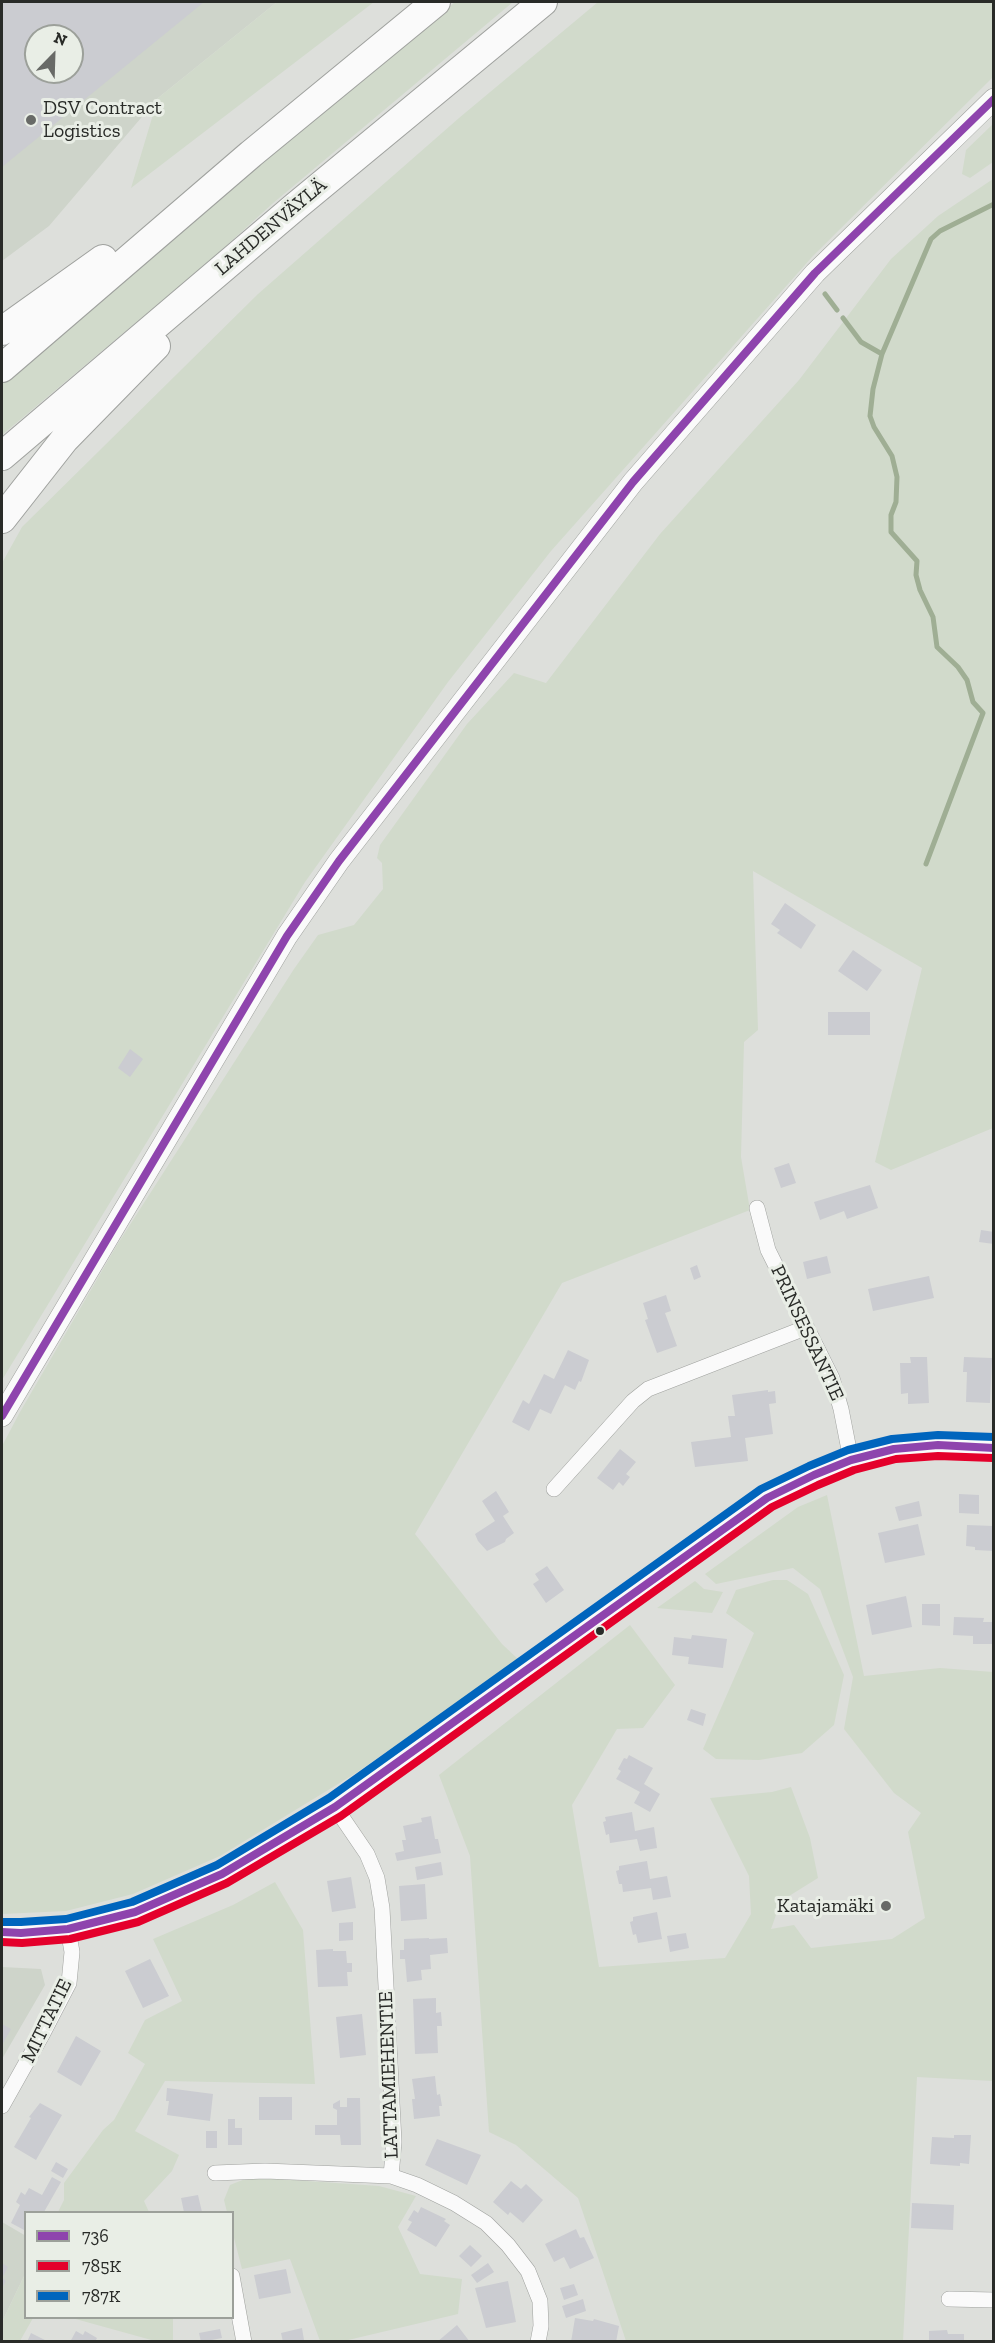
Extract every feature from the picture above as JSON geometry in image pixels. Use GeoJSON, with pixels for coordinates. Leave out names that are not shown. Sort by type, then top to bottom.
{"type":"FeatureCollection","features":[{"type":"Feature","properties":{"kind":"highway"},"geometry":{"type":"LineString","coordinates":[[2,368],[251,154],[436,2]]}},
{"type":"Feature","properties":{"kind":"highway","name":"LAHDENVÄYLÄ"},"geometry":{"type":"LineString","coordinates":[[2,456],[296,206],[543,2]]}},
{"type":"Feature","properties":{"kind":"highway"},"geometry":{"type":"LineString","coordinates":[[2,331],[251,154]]}},
{"type":"Feature","properties":{"kind":"highway"},"geometry":{"type":"LineString","coordinates":[[2,519],[64,440],[296,206]]}},
{"type":"Feature","properties":{"kind":"main road"},"geometry":{"type":"LineString","coordinates":[[2,1416],[275,956],[339,861],[633,482],[815,273],[993,99]]}},
{"type":"Feature","properties":{"kind":"street","name":"PRINSESSANTIE"},"geometry":{"type":"LineString","coordinates":[[756,1208],[768,1250],[832,1378],[851,1460]]}},
{"type":"Feature","properties":{"kind":"street"},"geometry":{"type":"LineString","coordinates":[[554,1489],[633,1401],[648,1389],[805,1328]]}},
{"type":"Feature","properties":{"kind":"street"},"geometry":{"type":"LineString","coordinates":[[2,1932],[21,1933],[68,1929],[135,1912],[222,1874],[335,1807],[767,1498],[814,1474],[851,1460],[894,1449],[938,1445],[993,1449]]}},
{"type":"Feature","properties":{"kind":"street","name":"LATTAMIEHENTIE"},"geometry":{"type":"LineString","coordinates":[[335,1807],[367,1854],[377,1878],[381,1898],[394,2142],[392,2176]]}},
{"type":"Feature","properties":{"kind":"street","name":"MITTATIE"},"geometry":{"type":"LineString","coordinates":[[2,2106],[69,1983],[72,1953],[68,1929]]}},
{"type":"Feature","properties":{"kind":"street"},"geometry":{"type":"LineString","coordinates":[[214,2173],[265,2171],[392,2176],[454,2203],[486,2223],[508,2245],[528,2271],[540,2301],[541,2326],[538,2342]]}},
{"type":"Feature","properties":{"kind":"street"},"geometry":{"type":"LineString","coordinates":[[234,2287],[244,2342]]}},
{"type":"Feature","properties":{"kind":"street"},"geometry":{"type":"LineString","coordinates":[[949,2299],[993,2300]]}},
{"type":"Feature","properties":{"kind":"shaded area"},"geometry":{"type":"Polygon","coordinates":[[[2,2],[277,2],[158,98],[49,226],[2,261],[2,2]]]}},
{"type":"Feature","properties":{"kind":"shaded area"},"geometry":{"type":"Polygon","coordinates":[[[2,1967],[41,1969],[45,1985],[2,2059],[2,1967]]]}},
{"type":"Feature","properties":{"kind":"shaded area"},"geometry":{"type":"Polygon","coordinates":[[[2,2222],[24,2235],[24,2276],[2,2322],[2,2222]]]}},
{"type":"Feature","properties":{"kind":"green space"},"geometry":{"type":"Polygon","coordinates":[[[277,2],[374,2],[131,188],[158,98],[277,2]]]}},
{"type":"Feature","properties":{"kind":"green space"},"geometry":{"type":"Polygon","coordinates":[[[455,2],[513,2],[2,435],[2,381],[455,2]]]}},
{"type":"Feature","properties":{"kind":"green space"},"geometry":{"type":"Polygon","coordinates":[[[598,2],[993,2],[993,77],[812,257],[551,551],[448,682],[305,882],[2,1380],[2,563],[22,527],[258,294],[459,118],[598,2]]]}},
{"type":"Feature","properties":{"kind":"green space"},"geometry":{"type":"Polygon","coordinates":[[[993,124],[993,162],[970,178],[962,174],[966,150],[993,124]]]}},
{"type":"Feature","properties":{"kind":"green space"},"geometry":{"type":"Polygon","coordinates":[[[993,179],[993,1128],[891,1170],[875,1162],[922,968],[753,871],[758,1030],[744,1042],[741,1157],[750,1210],[562,1283],[415,1534],[502,1644],[519,1660],[356,1773],[220,1856],[133,1894],[66,1911],[2,1914],[2,1446],[20,1412],[117,1245],[294,969],[318,935],[354,925],[383,889],[382,863],[377,858],[380,845],[467,724],[514,673],[546,683],[660,534],[799,380],[891,259],[938,216],[993,179]]]}},
{"type":"Feature","properties":{"kind":"green space"},"geometry":{"type":"Polygon","coordinates":[[[827,1495],[864,1676],[940,1668],[993,1672],[993,2081],[917,2077],[903,2341],[626,2341],[578,2198],[516,2145],[489,2132],[470,1856],[439,1775],[630,1625],[675,1685],[643,1728],[617,1729],[572,1805],[599,1967],[725,1958],[751,1914],[749,1876],[710,1798],[772,1792],[791,1787],[810,1838],[818,1878],[781,1901],[771,1929],[794,1925],[811,1948],[892,1939],[925,1918],[908,1832],[921,1813],[894,1793],[844,1729],[853,1677],[820,1589],[793,1568],[716,1584],[705,1574],[798,1507],[827,1495]]]}},
{"type":"Feature","properties":{"kind":"green space"},"geometry":{"type":"Polygon","coordinates":[[[773,1580],[787,1580],[808,1594],[844,1675],[834,1725],[802,1753],[759,1760],[716,1759],[703,1749],[754,1633],[726,1613],[736,1590],[773,1580]]]}},
{"type":"Feature","properties":{"kind":"green space"},"geometry":{"type":"Polygon","coordinates":[[[695,1581],[704,1589],[723,1592],[712,1613],[657,1608],[695,1581]]]}},
{"type":"Feature","properties":{"kind":"green space"},"geometry":{"type":"Polygon","coordinates":[[[275,1882],[303,1930],[315,2084],[165,2081],[135,2131],[179,2155],[172,2171],[144,2201],[149,2211],[58,2211],[64,2200],[64,2183],[103,2130],[114,2120],[145,2064],[128,2053],[145,2020],[182,2001],[153,1939],[233,1905],[275,1882]]]}},
{"type":"Feature","properties":{"kind":"green space"},"geometry":{"type":"Polygon","coordinates":[[[250,2177],[379,2186],[416,2196],[398,2227],[420,2274],[462,2279],[458,2314],[344,2341],[320,2341],[290,2259],[242,2269],[234,2238],[234,2211],[227,2211],[224,2200],[230,2185],[250,2177]]]}},
{"type":"Feature","properties":{"kind":"green space"},"geometry":{"type":"Polygon","coordinates":[[[24,2276],[24,2319],[32,2319],[20,2341],[2,2341],[2,2322],[24,2276]]]}},
{"type":"Feature","properties":{"kind":"green space"},"geometry":{"type":"Polygon","coordinates":[[[76,2319],[173,2319],[173,2341],[155,2341],[76,2319]]]}},
{"type":"Feature","properties":{"kind":"building","name":"DSV Contract Logistics"},"geometry":{"type":"Polygon","coordinates":[[[2,2],[204,2],[2,167],[2,2]]]}},
{"type":"Feature","properties":{"kind":"building"},"geometry":{"type":"Polygon","coordinates":[[[785,903],[816,925],[801,949],[777,933],[780,930],[771,924],[785,903]]]}},
{"type":"Feature","properties":{"kind":"building"},"geometry":{"type":"Polygon","coordinates":[[[853,950],[882,970],[867,991],[838,971],[853,950]]]}},
{"type":"Feature","properties":{"kind":"building"},"geometry":{"type":"Polygon","coordinates":[[[828,1012],[870,1012],[870,1035],[828,1035],[828,1012]]]}},
{"type":"Feature","properties":{"kind":"building"},"geometry":{"type":"Polygon","coordinates":[[[130,1049],[143,1059],[130,1077],[118,1068],[130,1049]]]}},
{"type":"Feature","properties":{"kind":"building"},"geometry":{"type":"Polygon","coordinates":[[[789,1163],[796,1183],[781,1188],[774,1168],[789,1163]]]}},
{"type":"Feature","properties":{"kind":"building"},"geometry":{"type":"Polygon","coordinates":[[[870,1185],[878,1208],[847,1219],[844,1211],[820,1220],[814,1202],[870,1185]]]}},
{"type":"Feature","properties":{"kind":"building"},"geometry":{"type":"Polygon","coordinates":[[[981,1230],[994,1232],[994,1244],[979,1242],[981,1230]]]}},
{"type":"Feature","properties":{"kind":"building"},"geometry":{"type":"Polygon","coordinates":[[[827,1256],[831,1273],[807,1279],[803,1262],[827,1256]]]}},
{"type":"Feature","properties":{"kind":"building"},"geometry":{"type":"Polygon","coordinates":[[[697,1265],[701,1277],[694,1280],[690,1268],[697,1265]]]}},
{"type":"Feature","properties":{"kind":"building"},"geometry":{"type":"Polygon","coordinates":[[[929,1276],[934,1298],[873,1311],[868,1289],[929,1276]]]}},
{"type":"Feature","properties":{"kind":"building"},"geometry":{"type":"Polygon","coordinates":[[[666,1295],[671,1311],[665,1313],[677,1346],[657,1353],[645,1320],[648,1319],[643,1303],[666,1295]]]}},
{"type":"Feature","properties":{"kind":"building"},"geometry":{"type":"Polygon","coordinates":[[[568,1350],[589,1360],[581,1382],[579,1381],[575,1390],[565,1385],[551,1414],[540,1409],[529,1431],[512,1422],[523,1400],[529,1404],[544,1374],[554,1379],[568,1350]]]}},
{"type":"Feature","properties":{"kind":"building"},"geometry":{"type":"Polygon","coordinates":[[[910,1357],[927,1357],[929,1403],[908,1404],[908,1393],[901,1394],[900,1363],[911,1363],[910,1357]]]}},
{"type":"Feature","properties":{"kind":"building"},"geometry":{"type":"Polygon","coordinates":[[[964,1357],[992,1358],[990,1403],[966,1402],[967,1372],[963,1372],[964,1357]]]}},
{"type":"Feature","properties":{"kind":"building"},"geometry":{"type":"Polygon","coordinates":[[[768,1390],[768,1392],[775,1391],[776,1403],[769,1404],[773,1434],[745,1438],[748,1461],[695,1467],[691,1442],[731,1437],[728,1416],[735,1416],[732,1395],[768,1390]]]}},
{"type":"Feature","properties":{"kind":"building"},"geometry":{"type":"Polygon","coordinates":[[[620,1449],[636,1462],[626,1474],[630,1477],[623,1486],[619,1482],[613,1490],[597,1478],[620,1449]]]}},
{"type":"Feature","properties":{"kind":"building"},"geometry":{"type":"Polygon","coordinates":[[[496,1491],[509,1512],[503,1516],[514,1533],[505,1542],[487,1551],[475,1534],[495,1521],[482,1501],[496,1491]]]}},
{"type":"Feature","properties":{"kind":"building"},"geometry":{"type":"Polygon","coordinates":[[[959,1494],[979,1495],[979,1514],[959,1513],[959,1494]]]}},
{"type":"Feature","properties":{"kind":"building"},"geometry":{"type":"Polygon","coordinates":[[[919,1501],[922,1516],[899,1521],[895,1507],[919,1501]]]}},
{"type":"Feature","properties":{"kind":"building"},"geometry":{"type":"Polygon","coordinates":[[[918,1524],[925,1555],[885,1563],[878,1533],[918,1524]]]}},
{"type":"Feature","properties":{"kind":"building"},"geometry":{"type":"Polygon","coordinates":[[[967,1525],[994,1526],[994,1551],[975,1550],[975,1547],[966,1546],[967,1525]]]}},
{"type":"Feature","properties":{"kind":"building"},"geometry":{"type":"Polygon","coordinates":[[[547,1566],[564,1590],[546,1603],[533,1584],[539,1580],[535,1574],[547,1566]]]}},
{"type":"Feature","properties":{"kind":"building"},"geometry":{"type":"Polygon","coordinates":[[[906,1596],[912,1627],[872,1635],[866,1605],[906,1596]]]}},
{"type":"Feature","properties":{"kind":"building"},"geometry":{"type":"Polygon","coordinates":[[[922,1604],[940,1604],[940,1626],[922,1625],[922,1604]]]}},
{"type":"Feature","properties":{"kind":"building"},"geometry":{"type":"Polygon","coordinates":[[[954,1617],[984,1618],[983,1622],[994,1622],[994,1644],[973,1644],[973,1636],[953,1635],[954,1617]]]}},
{"type":"Feature","properties":{"kind":"building"},"geometry":{"type":"Polygon","coordinates":[[[692,1635],[727,1639],[723,1668],[688,1664],[689,1657],[672,1655],[674,1637],[691,1639],[692,1635]]]}},
{"type":"Feature","properties":{"kind":"building"},"geometry":{"type":"Polygon","coordinates":[[[691,1709],[706,1714],[703,1726],[687,1720],[691,1709]]]}},
{"type":"Feature","properties":{"kind":"building"},"geometry":{"type":"Polygon","coordinates":[[[629,1755],[653,1768],[644,1784],[660,1794],[650,1812],[634,1803],[640,1792],[616,1779],[621,1771],[618,1769],[624,1758],[627,1759],[629,1755]]]}},
{"type":"Feature","properties":{"kind":"building"},"geometry":{"type":"Polygon","coordinates":[[[632,1812],[635,1831],[654,1827],[657,1848],[640,1851],[637,1839],[610,1843],[609,1834],[606,1835],[603,1822],[606,1821],[605,1817],[632,1812]]]}},
{"type":"Feature","properties":{"kind":"building"},"geometry":{"type":"Polygon","coordinates":[[[431,1816],[435,1839],[438,1839],[441,1853],[397,1861],[395,1853],[404,1851],[402,1840],[406,1840],[403,1826],[422,1822],[421,1818],[431,1816]]]}},
{"type":"Feature","properties":{"kind":"building"},"geometry":{"type":"Polygon","coordinates":[[[647,1861],[650,1879],[667,1876],[671,1897],[653,1900],[651,1888],[623,1892],[616,1871],[619,1870],[619,1866],[647,1861]]]}},
{"type":"Feature","properties":{"kind":"building"},"geometry":{"type":"Polygon","coordinates":[[[441,1862],[443,1875],[417,1880],[415,1867],[441,1862]]]}},
{"type":"Feature","properties":{"kind":"building"},"geometry":{"type":"Polygon","coordinates":[[[351,1877],[356,1908],[332,1912],[327,1881],[351,1877]]]}},
{"type":"Feature","properties":{"kind":"building"},"geometry":{"type":"Polygon","coordinates":[[[425,1884],[427,1919],[401,1921],[399,1886],[425,1884]]]}},
{"type":"Feature","properties":{"kind":"building"},"geometry":{"type":"Polygon","coordinates":[[[657,1912],[662,1939],[638,1943],[636,1934],[633,1935],[630,1922],[633,1921],[633,1917],[657,1912]]]}},
{"type":"Feature","properties":{"kind":"building"},"geometry":{"type":"Polygon","coordinates":[[[353,1922],[353,1940],[339,1941],[339,1923],[353,1922]]]}},
{"type":"Feature","properties":{"kind":"building"},"geometry":{"type":"Polygon","coordinates":[[[686,1933],[689,1948],[670,1952],[667,1936],[686,1933]]]}},
{"type":"Feature","properties":{"kind":"building"},"geometry":{"type":"Polygon","coordinates":[[[447,1938],[448,1953],[430,1955],[431,1969],[421,1970],[422,1980],[407,1982],[405,1959],[400,1959],[400,1950],[404,1950],[404,1939],[447,1938]]]}},
{"type":"Feature","properties":{"kind":"building"},"geometry":{"type":"Polygon","coordinates":[[[333,1949],[333,1951],[346,1951],[347,1963],[352,1963],[352,1972],[347,1972],[348,1986],[318,1987],[316,1950],[333,1949]]]}},
{"type":"Feature","properties":{"kind":"building"},"geometry":{"type":"Polygon","coordinates":[[[150,1959],[169,1996],[143,2008],[125,1971],[150,1959]]]}},
{"type":"Feature","properties":{"kind":"building"},"geometry":{"type":"Polygon","coordinates":[[[436,1998],[436,2013],[441,2012],[442,2026],[437,2026],[438,2053],[415,2054],[413,1999],[436,1998]]]}},
{"type":"Feature","properties":{"kind":"building"},"geometry":{"type":"Polygon","coordinates":[[[362,2014],[366,2055],[340,2058],[336,2017],[362,2014]]]}},
{"type":"Feature","properties":{"kind":"building"},"geometry":{"type":"Polygon","coordinates":[[[2,2024],[11,2029],[2,2045],[2,2024]]]}},
{"type":"Feature","properties":{"kind":"building"},"geometry":{"type":"Polygon","coordinates":[[[76,2036],[101,2051],[81,2086],[57,2072],[76,2036]]]}},
{"type":"Feature","properties":{"kind":"building"},"geometry":{"type":"Polygon","coordinates":[[[435,2076],[437,2095],[440,2094],[442,2106],[439,2106],[440,2116],[414,2119],[412,2099],[415,2099],[412,2079],[435,2076]]]}},
{"type":"Feature","properties":{"kind":"building"},"geometry":{"type":"Polygon","coordinates":[[[167,2088],[213,2094],[210,2121],[167,2115],[169,2101],[166,2101],[167,2088]]]}},
{"type":"Feature","properties":{"kind":"building"},"geometry":{"type":"Polygon","coordinates":[[[259,2097],[292,2097],[292,2120],[259,2120],[259,2097]]]}},
{"type":"Feature","properties":{"kind":"building"},"geometry":{"type":"Polygon","coordinates":[[[347,2098],[360,2098],[361,2145],[341,2145],[340,2135],[315,2135],[315,2125],[337,2125],[337,2110],[333,2108],[333,2104],[340,2100],[340,2107],[347,2107],[347,2098]]]}},
{"type":"Feature","properties":{"kind":"building"},"geometry":{"type":"Polygon","coordinates":[[[40,2103],[62,2115],[36,2160],[14,2147],[31,2118],[29,2117],[40,2103]]]}},
{"type":"Feature","properties":{"kind":"building"},"geometry":{"type":"Polygon","coordinates":[[[228,2119],[235,2119],[235,2128],[242,2128],[242,2145],[228,2145],[228,2119]]]}},
{"type":"Feature","properties":{"kind":"building"},"geometry":{"type":"Polygon","coordinates":[[[206,2131],[217,2131],[217,2148],[206,2148],[206,2131]]]}},
{"type":"Feature","properties":{"kind":"building"},"geometry":{"type":"Polygon","coordinates":[[[954,2135],[971,2135],[969,2164],[960,2163],[960,2166],[930,2164],[932,2137],[954,2138],[954,2135]]]}},
{"type":"Feature","properties":{"kind":"building"},"geometry":{"type":"Polygon","coordinates":[[[437,2139],[481,2155],[467,2185],[425,2165],[437,2139]]]}},
{"type":"Feature","properties":{"kind":"building"},"geometry":{"type":"Polygon","coordinates":[[[56,2162],[68,2169],[63,2178],[51,2171],[56,2162]]]}},
{"type":"Feature","properties":{"kind":"building"},"geometry":{"type":"Polygon","coordinates":[[[52,2177],[61,2182],[45,2211],[24,2211],[24,2230],[11,2223],[20,2205],[16,2202],[21,2192],[25,2195],[29,2188],[42,2195],[52,2177]]]}},
{"type":"Feature","properties":{"kind":"building"},"geometry":{"type":"Polygon","coordinates":[[[511,2181],[521,2189],[526,2184],[543,2200],[523,2223],[510,2212],[508,2215],[493,2202],[511,2181]]]}},
{"type":"Feature","properties":{"kind":"building"},"geometry":{"type":"Polygon","coordinates":[[[198,2195],[202,2211],[184,2211],[181,2198],[198,2195]]]}},
{"type":"Feature","properties":{"kind":"building"},"geometry":{"type":"Polygon","coordinates":[[[912,2203],[954,2205],[953,2230],[911,2228],[912,2203]]]}},
{"type":"Feature","properties":{"kind":"building"},"geometry":{"type":"Polygon","coordinates":[[[421,2207],[446,2219],[444,2221],[450,2225],[436,2247],[407,2230],[412,2222],[408,2220],[414,2210],[418,2213],[421,2207]]]}},
{"type":"Feature","properties":{"kind":"building"},"geometry":{"type":"Polygon","coordinates":[[[576,2229],[580,2238],[584,2237],[594,2258],[570,2269],[564,2257],[554,2262],[545,2244],[576,2229]]]}},
{"type":"Feature","properties":{"kind":"building"},"geometry":{"type":"Polygon","coordinates":[[[470,2245],[482,2256],[471,2267],[459,2256],[470,2245]]]}},
{"type":"Feature","properties":{"kind":"building"},"geometry":{"type":"Polygon","coordinates":[[[2,2263],[8,2267],[2,2278],[2,2263]]]}},
{"type":"Feature","properties":{"kind":"building"},"geometry":{"type":"Polygon","coordinates":[[[488,2263],[494,2272],[477,2283],[471,2275],[488,2263]]]}},
{"type":"Feature","properties":{"kind":"building"},"geometry":{"type":"Polygon","coordinates":[[[286,2269],[291,2293],[259,2299],[254,2275],[286,2269]]]}},
{"type":"Feature","properties":{"kind":"building"},"geometry":{"type":"Polygon","coordinates":[[[508,2281],[516,2322],[486,2328],[475,2288],[508,2281]]]}},
{"type":"Feature","properties":{"kind":"building"},"geometry":{"type":"Polygon","coordinates":[[[574,2284],[578,2295],[564,2300],[560,2288],[574,2284]]]}},
{"type":"Feature","properties":{"kind":"building"},"geometry":{"type":"Polygon","coordinates":[[[583,2299],[586,2311],[566,2318],[562,2306],[583,2299]]]}},
{"type":"Feature","properties":{"kind":"building"},"geometry":{"type":"Polygon","coordinates":[[[575,2318],[593,2321],[594,2319],[619,2326],[616,2342],[571,2342],[575,2318]]]}},
{"type":"Feature","properties":{"kind":"building"},"geometry":{"type":"Polygon","coordinates":[[[457,2325],[470,2342],[437,2342],[457,2325]]]}},
{"type":"Feature","properties":{"kind":"building"},"geometry":{"type":"Polygon","coordinates":[[[302,2328],[304,2340],[283,2342],[281,2333],[302,2328]]]}},
{"type":"Feature","properties":{"kind":"building"},"geometry":{"type":"Polygon","coordinates":[[[220,2329],[222,2338],[201,2342],[199,2333],[220,2329]]]}},
{"type":"Feature","properties":{"kind":"building"},"geometry":{"type":"Polygon","coordinates":[[[947,2330],[948,2334],[964,2334],[964,2342],[929,2342],[929,2331],[947,2330]]]}},
{"type":"Feature","properties":{"kind":"building"},"geometry":{"type":"Polygon","coordinates":[[[76,2331],[83,2335],[85,2331],[97,2338],[95,2342],[70,2342],[76,2331]]]}},
{"type":"Feature","properties":{"kind":"building"},"geometry":{"type":"Polygon","coordinates":[[[31,2333],[45,2340],[44,2342],[27,2342],[31,2333]]]}},
{"type":"Feature","properties":{"kind":"waterway"},"geometry":{"type":"LineString","coordinates":[[926,864],[983,713],[973,702],[967,680],[958,667],[937,647],[933,617],[920,590],[916,575],[917,561],[891,532],[891,515],[896,502],[897,477],[892,456],[870,416],[873,389],[882,354],[931,239],[940,231],[994,204]]}},
{"type":"Feature","properties":{"kind":"waterway"},"geometry":{"type":"LineString","coordinates":[[825,294],[837,310]]}},
{"type":"Feature","properties":{"kind":"waterway"},"geometry":{"type":"LineString","coordinates":[[843,318],[861,342],[882,354]]}},
{"type":"Feature","properties":{"kind":"transit line","name":"736"},"geometry":{"type":"LineString","coordinates":[[2,1416],[287,936],[339,861],[633,482],[815,273],[994,99]]}},
{"type":"Feature","properties":{"kind":"transit line","name":"787K"},"geometry":{"type":"LineString","coordinates":[[3,1922],[66,1919],[132,1902],[217,1865],[329,1798],[761,1489],[848,1450],[892,1439],[938,1435],[994,1437]]}},
{"type":"Feature","properties":{"kind":"transit line","name":"736"},"geometry":{"type":"LineString","coordinates":[[2,1932],[21,1933],[68,1929],[135,1912],[222,1874],[335,1807],[767,1498],[814,1475],[851,1460],[894,1449],[938,1445],[994,1448]]}},
{"type":"Feature","properties":{"kind":"transit line","name":"785K"},"geometry":{"type":"LineString","coordinates":[[2,1942],[22,1943],[70,1939],[138,1922],[227,1883],[341,1816],[772,1507],[854,1470],[896,1459],[938,1456],[993,1458]]}},
{"type":"Feature","properties":{"kind":"place","name":"DSV Contract Logistics"},"geometry":{"type":"Point","coordinates":[31,120]}},
{"type":"Feature","properties":{"kind":"place","name":"Katajamäki"},"geometry":{"type":"Point","coordinates":[886,1906]}}]}
